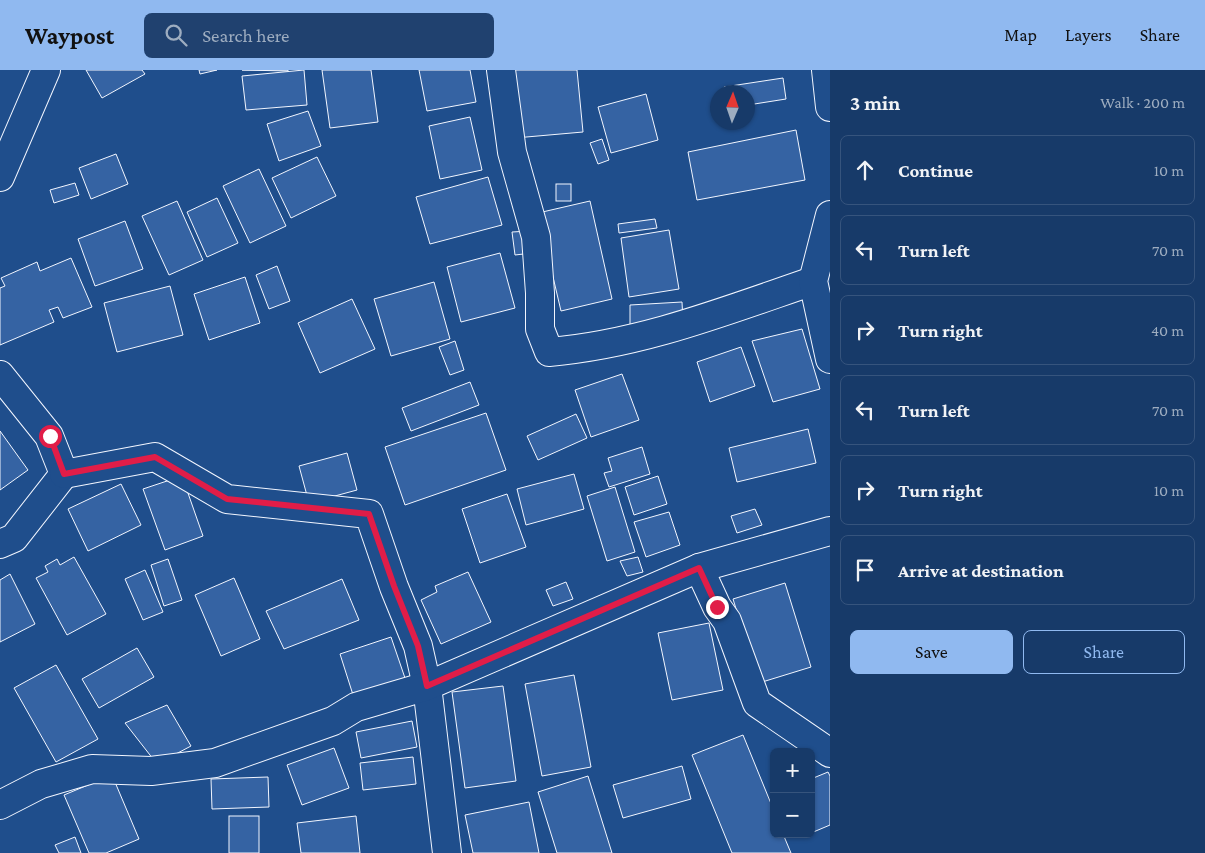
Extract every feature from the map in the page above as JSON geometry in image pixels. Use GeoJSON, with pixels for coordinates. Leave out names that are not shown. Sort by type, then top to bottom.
{"type":"FeatureCollection","features":[{"type":"Feature","properties":{"kind":"street"},"geometry":{"type":"LineString","coordinates":[[0,177],[46,70]]}},
{"type":"Feature","properties":{"kind":"street"},"geometry":{"type":"LineString","coordinates":[[501,70],[512,152],[536,237],[540,293],[540,329],[549,352],[586,349],[664,332],[813,281]]}},
{"type":"Feature","properties":{"kind":"street"},"geometry":{"type":"LineString","coordinates":[[826,70],[830,107]]}},
{"type":"Feature","properties":{"kind":"street"},"geometry":{"type":"LineString","coordinates":[[830,215],[813,281],[830,360]]}},
{"type":"Feature","properties":{"kind":"street"},"geometry":{"type":"LineString","coordinates":[[0,375],[50,436],[64,474]]}},
{"type":"Feature","properties":{"kind":"street"},"geometry":{"type":"LineString","coordinates":[[0,544],[14,538],[64,474],[155,457],[227,499],[369,514],[394,586],[418,646],[427,686],[447,853]]}},
{"type":"Feature","properties":{"kind":"street"},"geometry":{"type":"LineString","coordinates":[[0,805],[41,784],[92,770],[151,771],[215,763],[333,721],[356,707],[427,686],[699,568],[830,531]]}},
{"type":"Feature","properties":{"kind":"street"},"geometry":{"type":"LineString","coordinates":[[699,568],[717,607],[727,621],[758,703],[830,753]]}},
{"type":"Feature","properties":{"kind":"building"},"geometry":{"type":"Polygon","coordinates":[[[86,70],[142,70],[145,74],[102,98],[86,70]]]}},
{"type":"Feature","properties":{"kind":"building"},"geometry":{"type":"Polygon","coordinates":[[[199,70],[217,70],[200,74],[199,70]]]}},
{"type":"Feature","properties":{"kind":"building"},"geometry":{"type":"Polygon","coordinates":[[[242,70],[288,70],[288,71],[242,70]]]}},
{"type":"Feature","properties":{"kind":"building"},"geometry":{"type":"Polygon","coordinates":[[[304,70],[307,105],[246,110],[242,76],[304,70]]]}},
{"type":"Feature","properties":{"kind":"building"},"geometry":{"type":"Polygon","coordinates":[[[322,70],[371,70],[378,122],[330,128],[322,70]]]}},
{"type":"Feature","properties":{"kind":"building"},"geometry":{"type":"Polygon","coordinates":[[[419,70],[470,70],[476,102],[427,111],[419,70]]]}},
{"type":"Feature","properties":{"kind":"building"},"geometry":{"type":"Polygon","coordinates":[[[508,70],[577,70],[583,132],[515,138],[508,70]]]}},
{"type":"Feature","properties":{"kind":"building"},"geometry":{"type":"Polygon","coordinates":[[[783,78],[786,99],[755,104],[755,85],[737,85],[783,78]]]}},
{"type":"Feature","properties":{"kind":"building"},"geometry":{"type":"Polygon","coordinates":[[[646,94],[658,140],[611,153],[598,107],[646,94]]]}},
{"type":"Feature","properties":{"kind":"building"},"geometry":{"type":"Polygon","coordinates":[[[308,111],[321,146],[279,161],[267,124],[308,111]]]}},
{"type":"Feature","properties":{"kind":"building"},"geometry":{"type":"Polygon","coordinates":[[[470,117],[482,170],[440,179],[429,126],[470,117]]]}},
{"type":"Feature","properties":{"kind":"building"},"geometry":{"type":"Polygon","coordinates":[[[796,130],[805,180],[697,200],[688,152],[796,130]]]}},
{"type":"Feature","properties":{"kind":"building"},"geometry":{"type":"Polygon","coordinates":[[[602,139],[609,160],[598,164],[590,143],[602,139]]]}},
{"type":"Feature","properties":{"kind":"building"},"geometry":{"type":"Polygon","coordinates":[[[116,154],[128,184],[91,199],[79,168],[116,154]]]}},
{"type":"Feature","properties":{"kind":"building"},"geometry":{"type":"Polygon","coordinates":[[[317,157],[336,196],[291,218],[272,178],[317,157]]]}},
{"type":"Feature","properties":{"kind":"building"},"geometry":{"type":"Polygon","coordinates":[[[259,169],[286,226],[250,243],[223,186],[259,169]]]}},
{"type":"Feature","properties":{"kind":"building"},"geometry":{"type":"Polygon","coordinates":[[[488,177],[502,225],[430,244],[416,197],[488,177]]]}},
{"type":"Feature","properties":{"kind":"building"},"geometry":{"type":"Polygon","coordinates":[[[75,183],[79,195],[54,203],[50,190],[75,183]]]}},
{"type":"Feature","properties":{"kind":"building"},"geometry":{"type":"Polygon","coordinates":[[[556,184],[571,184],[571,201],[556,201],[556,184]]]}},
{"type":"Feature","properties":{"kind":"building"},"geometry":{"type":"Polygon","coordinates":[[[217,198],[238,243],[207,257],[187,212],[217,198]]]}},
{"type":"Feature","properties":{"kind":"building"},"geometry":{"type":"Polygon","coordinates":[[[177,201],[203,260],[169,275],[142,216],[177,201]]]}},
{"type":"Feature","properties":{"kind":"building"},"geometry":{"type":"Polygon","coordinates":[[[590,201],[612,299],[561,311],[538,213],[590,201]]]}},
{"type":"Feature","properties":{"kind":"building"},"geometry":{"type":"Polygon","coordinates":[[[655,219],[657,228],[619,233],[618,224],[655,219]]]}},
{"type":"Feature","properties":{"kind":"building"},"geometry":{"type":"Polygon","coordinates":[[[125,221],[143,269],[95,286],[78,239],[125,221]]]}},
{"type":"Feature","properties":{"kind":"building"},"geometry":{"type":"Polygon","coordinates":[[[669,230],[679,289],[629,297],[621,238],[669,230]]]}},
{"type":"Feature","properties":{"kind":"building"},"geometry":{"type":"Polygon","coordinates":[[[529,231],[532,253],[515,255],[512,232],[529,231]]]}},
{"type":"Feature","properties":{"kind":"building"},"geometry":{"type":"Polygon","coordinates":[[[500,253],[515,308],[461,322],[447,267],[500,253]]]}},
{"type":"Feature","properties":{"kind":"building"},"geometry":{"type":"Polygon","coordinates":[[[71,258],[92,307],[63,318],[58,307],[49,310],[54,322],[0,345],[0,288],[5,286],[1,278],[37,262],[40,271],[71,258]]]}},
{"type":"Feature","properties":{"kind":"building"},"geometry":{"type":"Polygon","coordinates":[[[277,266],[290,301],[269,309],[256,275],[277,266]]]}},
{"type":"Feature","properties":{"kind":"building"},"geometry":{"type":"Polygon","coordinates":[[[245,277],[260,323],[209,340],[194,294],[245,277]]]}},
{"type":"Feature","properties":{"kind":"building"},"geometry":{"type":"Polygon","coordinates":[[[434,282],[450,339],[391,356],[374,299],[434,282]]]}},
{"type":"Feature","properties":{"kind":"building"},"geometry":{"type":"Polygon","coordinates":[[[170,286],[183,335],[117,352],[104,303],[170,286]]]}},
{"type":"Feature","properties":{"kind":"building"},"geometry":{"type":"Polygon","coordinates":[[[352,299],[375,349],[320,373],[298,323],[352,299]]]}},
{"type":"Feature","properties":{"kind":"building"},"geometry":{"type":"Polygon","coordinates":[[[682,302],[683,322],[630,325],[630,305],[682,302]]]}},
{"type":"Feature","properties":{"kind":"building"},"geometry":{"type":"Polygon","coordinates":[[[802,329],[820,389],[773,402],[752,341],[802,329]]]}},
{"type":"Feature","properties":{"kind":"building"},"geometry":{"type":"Polygon","coordinates":[[[455,341],[464,370],[450,375],[439,347],[455,341]]]}},
{"type":"Feature","properties":{"kind":"building"},"geometry":{"type":"Polygon","coordinates":[[[741,347],[755,386],[710,402],[697,362],[741,347]]]}},
{"type":"Feature","properties":{"kind":"building"},"geometry":{"type":"Polygon","coordinates":[[[622,374],[639,420],[591,437],[575,390],[622,374]]]}},
{"type":"Feature","properties":{"kind":"building"},"geometry":{"type":"Polygon","coordinates":[[[470,382],[479,405],[411,431],[402,408],[470,382]]]}},
{"type":"Feature","properties":{"kind":"building"},"geometry":{"type":"Polygon","coordinates":[[[486,413],[506,470],[405,505],[385,447],[486,413]]]}},
{"type":"Feature","properties":{"kind":"building"},"geometry":{"type":"Polygon","coordinates":[[[576,414],[587,438],[538,460],[527,436],[576,414]]]}},
{"type":"Feature","properties":{"kind":"building"},"geometry":{"type":"Polygon","coordinates":[[[808,429],[816,463],[737,482],[729,448],[808,429]]]}},
{"type":"Feature","properties":{"kind":"building"},"geometry":{"type":"Polygon","coordinates":[[[0,431],[28,470],[0,490],[0,431]]]}},
{"type":"Feature","properties":{"kind":"building"},"geometry":{"type":"Polygon","coordinates":[[[642,447],[650,474],[609,487],[604,473],[612,471],[608,458],[642,447]]]}},
{"type":"Feature","properties":{"kind":"building"},"geometry":{"type":"Polygon","coordinates":[[[347,453],[357,490],[309,503],[299,466],[347,453]]]}},
{"type":"Feature","properties":{"kind":"building"},"geometry":{"type":"Polygon","coordinates":[[[574,474],[584,509],[526,525],[517,489],[574,474]]]}},
{"type":"Feature","properties":{"kind":"building"},"geometry":{"type":"Polygon","coordinates":[[[182,476],[203,536],[165,550],[143,489],[182,476]]]}},
{"type":"Feature","properties":{"kind":"building"},"geometry":{"type":"Polygon","coordinates":[[[658,476],[667,504],[634,515],[625,487],[658,476]]]}},
{"type":"Feature","properties":{"kind":"building"},"geometry":{"type":"Polygon","coordinates":[[[121,484],[141,525],[88,551],[68,509],[121,484]]]}},
{"type":"Feature","properties":{"kind":"building"},"geometry":{"type":"Polygon","coordinates":[[[615,487],[635,552],[607,561],[587,496],[615,487]]]}},
{"type":"Feature","properties":{"kind":"building"},"geometry":{"type":"Polygon","coordinates":[[[507,494],[526,547],[480,563],[462,509],[507,494]]]}},
{"type":"Feature","properties":{"kind":"building"},"geometry":{"type":"Polygon","coordinates":[[[755,509],[762,525],[737,533],[731,516],[755,509]]]}},
{"type":"Feature","properties":{"kind":"building"},"geometry":{"type":"Polygon","coordinates":[[[669,512],[680,545],[646,557],[634,522],[669,512]]]}},
{"type":"Feature","properties":{"kind":"building"},"geometry":{"type":"Polygon","coordinates":[[[74,557],[106,614],[67,635],[36,578],[48,572],[45,566],[57,559],[60,565],[74,557]]]}},
{"type":"Feature","properties":{"kind":"building"},"geometry":{"type":"Polygon","coordinates":[[[638,557],[643,572],[627,576],[620,561],[638,557]]]}},
{"type":"Feature","properties":{"kind":"building"},"geometry":{"type":"Polygon","coordinates":[[[168,559],[182,600],[164,606],[151,565],[168,559]]]}},
{"type":"Feature","properties":{"kind":"building"},"geometry":{"type":"Polygon","coordinates":[[[145,570],[163,612],[143,620],[125,579],[145,570]]]}},
{"type":"Feature","properties":{"kind":"building"},"geometry":{"type":"Polygon","coordinates":[[[468,572],[491,622],[441,644],[421,600],[437,592],[435,586],[468,572]]]}},
{"type":"Feature","properties":{"kind":"building"},"geometry":{"type":"Polygon","coordinates":[[[10,574],[35,624],[0,642],[0,580],[10,574]]]}},
{"type":"Feature","properties":{"kind":"building"},"geometry":{"type":"Polygon","coordinates":[[[234,578],[260,639],[221,656],[195,595],[234,578]]]}},
{"type":"Feature","properties":{"kind":"building"},"geometry":{"type":"Polygon","coordinates":[[[342,579],[359,620],[284,649],[266,611],[342,579]]]}},
{"type":"Feature","properties":{"kind":"building"},"geometry":{"type":"Polygon","coordinates":[[[566,582],[573,599],[553,606],[546,590],[566,582]]]}},
{"type":"Feature","properties":{"kind":"building"},"geometry":{"type":"Polygon","coordinates":[[[785,583],[811,667],[759,683],[733,599],[785,583]]]}},
{"type":"Feature","properties":{"kind":"building"},"geometry":{"type":"Polygon","coordinates":[[[709,623],[723,690],[672,700],[658,633],[709,623]]]}},
{"type":"Feature","properties":{"kind":"building"},"geometry":{"type":"Polygon","coordinates":[[[391,637],[406,681],[354,698],[340,654],[391,637]]]}},
{"type":"Feature","properties":{"kind":"building"},"geometry":{"type":"Polygon","coordinates":[[[137,648],[154,677],[99,708],[82,679],[137,648]]]}},
{"type":"Feature","properties":{"kind":"building"},"geometry":{"type":"Polygon","coordinates":[[[56,665],[98,739],[56,762],[14,688],[56,665]]]}},
{"type":"Feature","properties":{"kind":"building"},"geometry":{"type":"Polygon","coordinates":[[[574,675],[591,767],[542,776],[525,684],[574,675]]]}},
{"type":"Feature","properties":{"kind":"building"},"geometry":{"type":"Polygon","coordinates":[[[503,686],[516,781],[465,788],[452,692],[503,686]]]}},
{"type":"Feature","properties":{"kind":"building"},"geometry":{"type":"Polygon","coordinates":[[[167,705],[191,746],[157,764],[125,723],[167,705]]]}},
{"type":"Feature","properties":{"kind":"building"},"geometry":{"type":"Polygon","coordinates":[[[412,721],[417,747],[361,758],[356,732],[412,721]]]}},
{"type":"Feature","properties":{"kind":"building"},"geometry":{"type":"Polygon","coordinates":[[[743,735],[770,801],[770,838],[785,838],[791,853],[732,853],[692,755],[743,735]]]}},
{"type":"Feature","properties":{"kind":"building"},"geometry":{"type":"Polygon","coordinates":[[[334,748],[349,788],[302,805],[287,765],[334,748]]]}},
{"type":"Feature","properties":{"kind":"building"},"geometry":{"type":"Polygon","coordinates":[[[413,757],[416,784],[363,790],[360,763],[413,757]]]}},
{"type":"Feature","properties":{"kind":"building"},"geometry":{"type":"Polygon","coordinates":[[[682,766],[691,799],[623,818],[613,785],[682,766]]]}},
{"type":"Feature","properties":{"kind":"building"},"geometry":{"type":"Polygon","coordinates":[[[828,772],[830,776],[830,825],[815,831],[815,793],[815,777],[828,772]]]}},
{"type":"Feature","properties":{"kind":"building"},"geometry":{"type":"Polygon","coordinates":[[[112,775],[139,839],[106,853],[89,853],[64,795],[112,775]]]}},
{"type":"Feature","properties":{"kind":"building"},"geometry":{"type":"Polygon","coordinates":[[[588,776],[612,853],[557,853],[538,792],[588,776]]]}},
{"type":"Feature","properties":{"kind":"building"},"geometry":{"type":"Polygon","coordinates":[[[268,777],[269,807],[212,809],[211,779],[268,777]]]}},
{"type":"Feature","properties":{"kind":"building"},"geometry":{"type":"Polygon","coordinates":[[[529,802],[539,853],[473,853],[465,815],[529,802]]]}},
{"type":"Feature","properties":{"kind":"building"},"geometry":{"type":"Polygon","coordinates":[[[229,816],[259,816],[259,853],[229,853],[229,816]]]}},
{"type":"Feature","properties":{"kind":"building"},"geometry":{"type":"Polygon","coordinates":[[[356,816],[360,853],[301,853],[297,823],[356,816]]]}},
{"type":"Feature","properties":{"kind":"building"},"geometry":{"type":"Polygon","coordinates":[[[75,837],[81,853],[59,853],[55,845],[75,837]]]}},
{"type":"Feature","properties":{"kind":"route"},"geometry":{"type":"LineString","coordinates":[[50,436],[64,474],[155,457],[227,499],[369,514],[394,586],[418,646],[427,686],[699,568],[717,607]]}}]}
